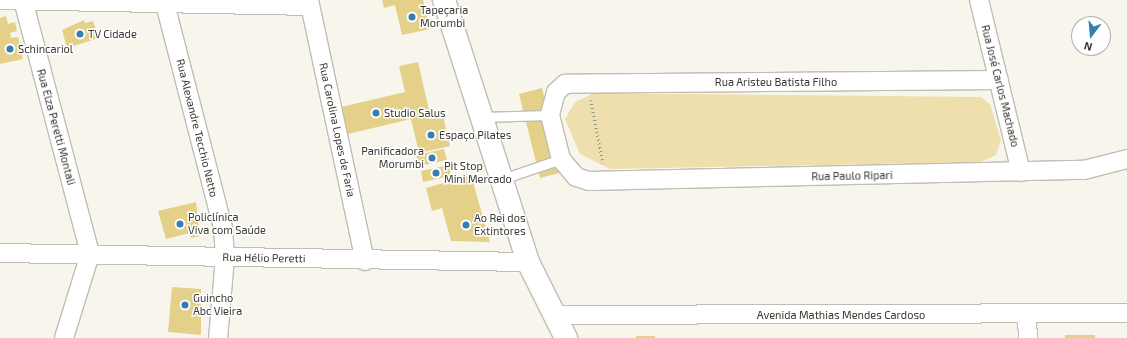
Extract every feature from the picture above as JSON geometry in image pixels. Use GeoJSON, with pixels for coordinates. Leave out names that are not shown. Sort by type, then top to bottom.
{"type":"FeatureCollection","features":[{"type":"Feature","properties":{"kind":"street"},"geometry":{"type":"LineString","coordinates":[[0,0],[310,3]]}},
{"type":"Feature","properties":{"kind":"street","name":"Rua Elza Peretti Montali"},"geometry":{"type":"LineString","coordinates":[[23,0],[90,254]]}},
{"type":"Feature","properties":{"kind":"street"},"geometry":{"type":"LineString","coordinates":[[444,0],[479,117],[528,262],[566,338]]}},
{"type":"Feature","properties":{"kind":"street","name":"Rua José Carlos Machado"},"geometry":{"type":"LineString","coordinates":[[979,0],[1021,172]]}},
{"type":"Feature","properties":{"kind":"street","name":"Rua Alexandre Tecchio Netto"},"geometry":{"type":"LineString","coordinates":[[165,2],[223,228],[225,258],[218,338]]}},
{"type":"Feature","properties":{"kind":"street","name":"Rua Carolina Lopes de Faria"},"geometry":{"type":"LineString","coordinates":[[310,3],[365,261]]}},
{"type":"Feature","properties":{"kind":"street","name":"Rua Aristeu Batista Filho"},"geometry":{"type":"LineString","coordinates":[[550,115],[556,92],[565,84],[999,80]]}},
{"type":"Feature","properties":{"kind":"street"},"geometry":{"type":"LineString","coordinates":[[550,115],[561,159]]}},
{"type":"Feature","properties":{"kind":"street","name":"Rua Paulo Ripari"},"geometry":{"type":"LineString","coordinates":[[561,159],[576,177],[607,182],[1084,170],[1127,159]]}},
{"type":"Feature","properties":{"kind":"street","name":"Rua Hélio Peretti"},"geometry":{"type":"LineString","coordinates":[[0,253],[365,261],[528,262]]}},
{"type":"Feature","properties":{"kind":"street"},"geometry":{"type":"LineString","coordinates":[[64,338],[90,254]]}},
{"type":"Feature","properties":{"kind":"street","name":"Avenida Mathias Mendes Cardoso"},"geometry":{"type":"LineString","coordinates":[[555,315],[1127,313]]}},
{"type":"Feature","properties":{"kind":"street"},"geometry":{"type":"LineString","coordinates":[[1027,314],[1028,338]]}},
{"type":"Feature","properties":{"kind":"lane"},"geometry":{"type":"LineString","coordinates":[[479,117],[550,115]]}},
{"type":"Feature","properties":{"kind":"lane"},"geometry":{"type":"LineString","coordinates":[[500,180],[561,159]]}},
{"type":"Feature","properties":{"kind":"path"},"geometry":{"type":"LineString","coordinates":[[587,84],[607,182]]}},
{"type":"Feature","properties":{"kind":"shaded area"},"geometry":{"type":"Polygon","coordinates":[[[594,93],[981,97],[990,104],[1001,140],[996,155],[981,162],[610,169],[580,154],[565,119],[575,102],[594,93]]]}},
{"type":"Feature","properties":{"kind":"building","name":"Tapeçaria Morumbi"},"geometry":{"type":"Polygon","coordinates":[[[382,0],[423,0],[430,29],[402,35],[395,5],[384,8],[382,0]]]}},
{"type":"Feature","properties":{"kind":"building","name":"Schincariol"},"geometry":{"type":"Polygon","coordinates":[[[6,16],[8,24],[15,22],[17,31],[10,33],[11,38],[18,37],[23,59],[0,64],[0,18],[6,16]]]}},
{"type":"Feature","properties":{"kind":"building","name":"TV Cidade"},"geometry":{"type":"Polygon","coordinates":[[[84,20],[85,23],[93,21],[99,38],[67,48],[62,30],[84,20]]]}},
{"type":"Feature","properties":{"kind":"building"},"geometry":{"type":"Polygon","coordinates":[[[418,62],[431,119],[443,116],[450,146],[419,153],[411,119],[348,134],[341,107],[405,92],[399,66],[418,62]]]}},
{"type":"Feature","properties":{"kind":"building"},"geometry":{"type":"Polygon","coordinates":[[[542,88],[563,172],[540,178],[519,94],[542,88]]]}},
{"type":"Feature","properties":{"kind":"building","name":"Panificadora Morumbi"},"geometry":{"type":"Polygon","coordinates":[[[444,149],[447,160],[419,166],[416,155],[444,149]]]}},
{"type":"Feature","properties":{"kind":"building","name":"Pit Stop Mini Mercado"},"geometry":{"type":"Polygon","coordinates":[[[449,165],[451,176],[423,182],[421,171],[449,165]]]}},
{"type":"Feature","properties":{"kind":"building"},"geometry":{"type":"Polygon","coordinates":[[[471,175],[490,242],[451,241],[442,208],[432,211],[426,188],[471,175]]]}},
{"type":"Feature","properties":{"kind":"building","name":"Policlínica Viva com Saúde"},"geometry":{"type":"Polygon","coordinates":[[[196,202],[200,236],[191,238],[190,233],[166,239],[158,211],[196,202]]]}},
{"type":"Feature","properties":{"kind":"building","name":"Guincho Abc Vieira"},"geometry":{"type":"Polygon","coordinates":[[[172,287],[201,289],[201,335],[168,332],[172,287]]]}},
{"type":"Feature","properties":{"kind":"building"},"geometry":{"type":"Polygon","coordinates":[[[1065,335],[1095,335],[1095,338],[1065,338],[1065,335]]]}},
{"type":"Feature","properties":{"kind":"building"},"geometry":{"type":"Polygon","coordinates":[[[636,336],[655,336],[655,338],[636,338],[636,336]]]}},
{"type":"Feature","properties":{"kind":"place","name":"Tapeçaria Morumbi"},"geometry":{"type":"Point","coordinates":[412,17]}},
{"type":"Feature","properties":{"kind":"place","name":"TV Cidade"},"geometry":{"type":"Point","coordinates":[80,34]}},
{"type":"Feature","properties":{"kind":"place","name":"Schincariol"},"geometry":{"type":"Point","coordinates":[10,49]}},
{"type":"Feature","properties":{"kind":"place","name":"Studio Salus"},"geometry":{"type":"Point","coordinates":[376,113]}},
{"type":"Feature","properties":{"kind":"place","name":"Espaço Pilates"},"geometry":{"type":"Point","coordinates":[431,135]}},
{"type":"Feature","properties":{"kind":"place","name":"Panificadora Morumbi"},"geometry":{"type":"Point","coordinates":[432,158]}},
{"type":"Feature","properties":{"kind":"place","name":"Pit Stop Mini Mercado"},"geometry":{"type":"Point","coordinates":[436,173]}},
{"type":"Feature","properties":{"kind":"place","name":"Policlínica Viva com Saúde"},"geometry":{"type":"Point","coordinates":[180,224]}},
{"type":"Feature","properties":{"kind":"place","name":"Ao Rei dos Extintores"},"geometry":{"type":"Point","coordinates":[466,225]}},
{"type":"Feature","properties":{"kind":"place","name":"Guincho Abc Vieira"},"geometry":{"type":"Point","coordinates":[185,305]}}]}
